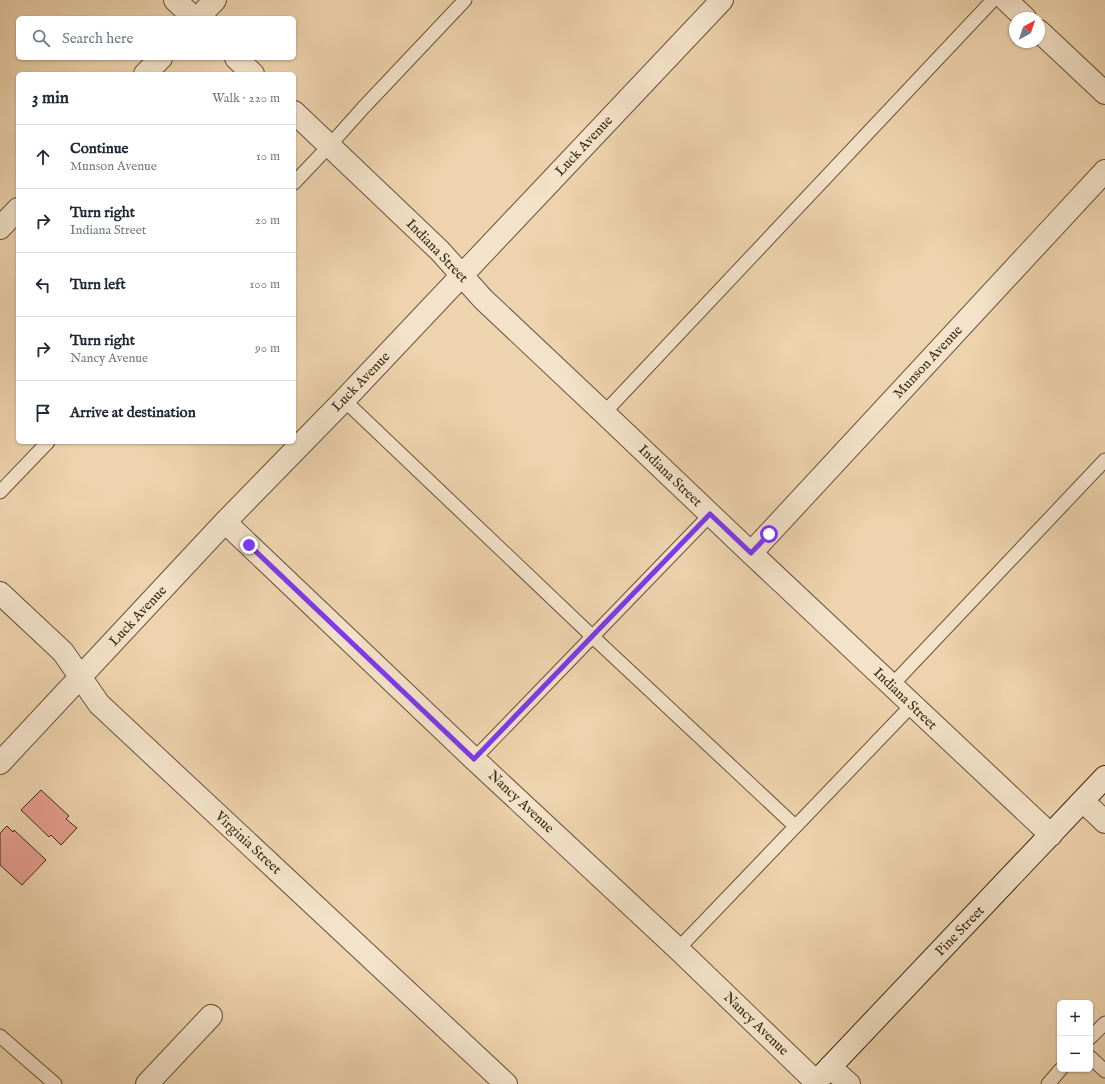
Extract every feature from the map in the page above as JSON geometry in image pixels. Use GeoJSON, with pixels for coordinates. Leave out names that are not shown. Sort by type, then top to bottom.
{"type":"FeatureCollection","features":[{"type":"Feature","properties":{"kind":"street"},"geometry":{"type":"LineString","coordinates":[[175,0],[192,16]]}},
{"type":"Feature","properties":{"kind":"street"},"geometry":{"type":"LineString","coordinates":[[200,16],[215,0]]}},
{"type":"Feature","properties":{"kind":"street"},"geometry":{"type":"LineString","coordinates":[[1006,0],[1019,12]]}},
{"type":"Feature","properties":{"kind":"street","name":"Luck Avenue"},"geometry":{"type":"LineString","coordinates":[[0,762],[225,522],[344,400],[461,276],[718,1]]}},
{"type":"Feature","properties":{"kind":"street"},"geometry":{"type":"LineString","coordinates":[[1045,37],[1105,94]]}},
{"type":"Feature","properties":{"kind":"street"},"geometry":{"type":"LineString","coordinates":[[147,72],[158,60]]}},
{"type":"Feature","properties":{"kind":"street"},"geometry":{"type":"LineString","coordinates":[[238,60],[252,72]]}},
{"type":"Feature","properties":{"kind":"street","name":"Indiana Street"},"geometry":{"type":"LineString","coordinates":[[296,114],[440,251],[483,299],[1051,835]]}},
{"type":"Feature","properties":{"kind":"street","name":"Munson Avenue"},"geometry":{"type":"LineString","coordinates":[[751,553],[1105,172]]}},
{"type":"Feature","properties":{"kind":"street"},"geometry":{"type":"LineString","coordinates":[[0,228],[16,211]]}},
{"type":"Feature","properties":{"kind":"street","name":"Nancy Avenue"},"geometry":{"type":"LineString","coordinates":[[225,522],[474,759],[678,949],[820,1078],[849,1084]]}},
{"type":"Feature","properties":{"kind":"street","name":"Virginia Street"},"geometry":{"type":"LineString","coordinates":[[0,593],[63,652],[99,704],[506,1084]]}},
{"type":"Feature","properties":{"kind":"street","name":"Pine Street"},"geometry":{"type":"LineString","coordinates":[[820,1078],[1105,777]]}},
{"type":"Feature","properties":{"kind":"street"},"geometry":{"type":"LineString","coordinates":[[1083,801],[1105,822]]}},
{"type":"Feature","properties":{"kind":"street"},"geometry":{"type":"LineString","coordinates":[[147,1084],[211,1016]]}},
{"type":"Feature","properties":{"kind":"lane"},"geometry":{"type":"LineString","coordinates":[[296,181],[465,0]]}},
{"type":"Feature","properties":{"kind":"lane"},"geometry":{"type":"LineString","coordinates":[[604,413],[994,0]]}},
{"type":"Feature","properties":{"kind":"lane"},"geometry":{"type":"LineString","coordinates":[[344,400],[593,637],[795,826]]}},
{"type":"Feature","properties":{"kind":"lane"},"geometry":{"type":"LineString","coordinates":[[0,492],[46,444]]}},
{"type":"Feature","properties":{"kind":"lane"},"geometry":{"type":"LineString","coordinates":[[892,685],[1105,460]]}},
{"type":"Feature","properties":{"kind":"lane"},"geometry":{"type":"LineString","coordinates":[[474,759],[710,514]]}},
{"type":"Feature","properties":{"kind":"lane"},"geometry":{"type":"LineString","coordinates":[[678,949],[912,705]]}},
{"type":"Feature","properties":{"kind":"lane"},"geometry":{"type":"LineString","coordinates":[[1092,1036],[1105,1023]]}},
{"type":"Feature","properties":{"kind":"lane"},"geometry":{"type":"LineString","coordinates":[[0,1036],[55,1084]]}},
{"type":"Feature","properties":{"kind":"lane"},"geometry":{"type":"LineString","coordinates":[[1093,1060],[1105,1071]]}},
{"type":"Feature","properties":{"kind":"lane"},"geometry":{"type":"LineString","coordinates":[[1048,1084],[1058,1072]]}},
{"type":"Feature","properties":{"kind":"building"},"geometry":{"type":"Polygon","coordinates":[[[41,790],[69,816],[66,819],[77,828],[61,845],[51,835],[49,837],[21,810],[41,790]]]}},
{"type":"Feature","properties":{"kind":"building"},"geometry":{"type":"Polygon","coordinates":[[[7,826],[13,832],[14,830],[46,860],[22,885],[0,865],[0,833],[7,826]]]}},
{"type":"Feature","properties":{"kind":"route"},"geometry":{"type":"LineString","coordinates":[[249,545],[474,759],[710,514],[751,553],[769,534]]}}]}
